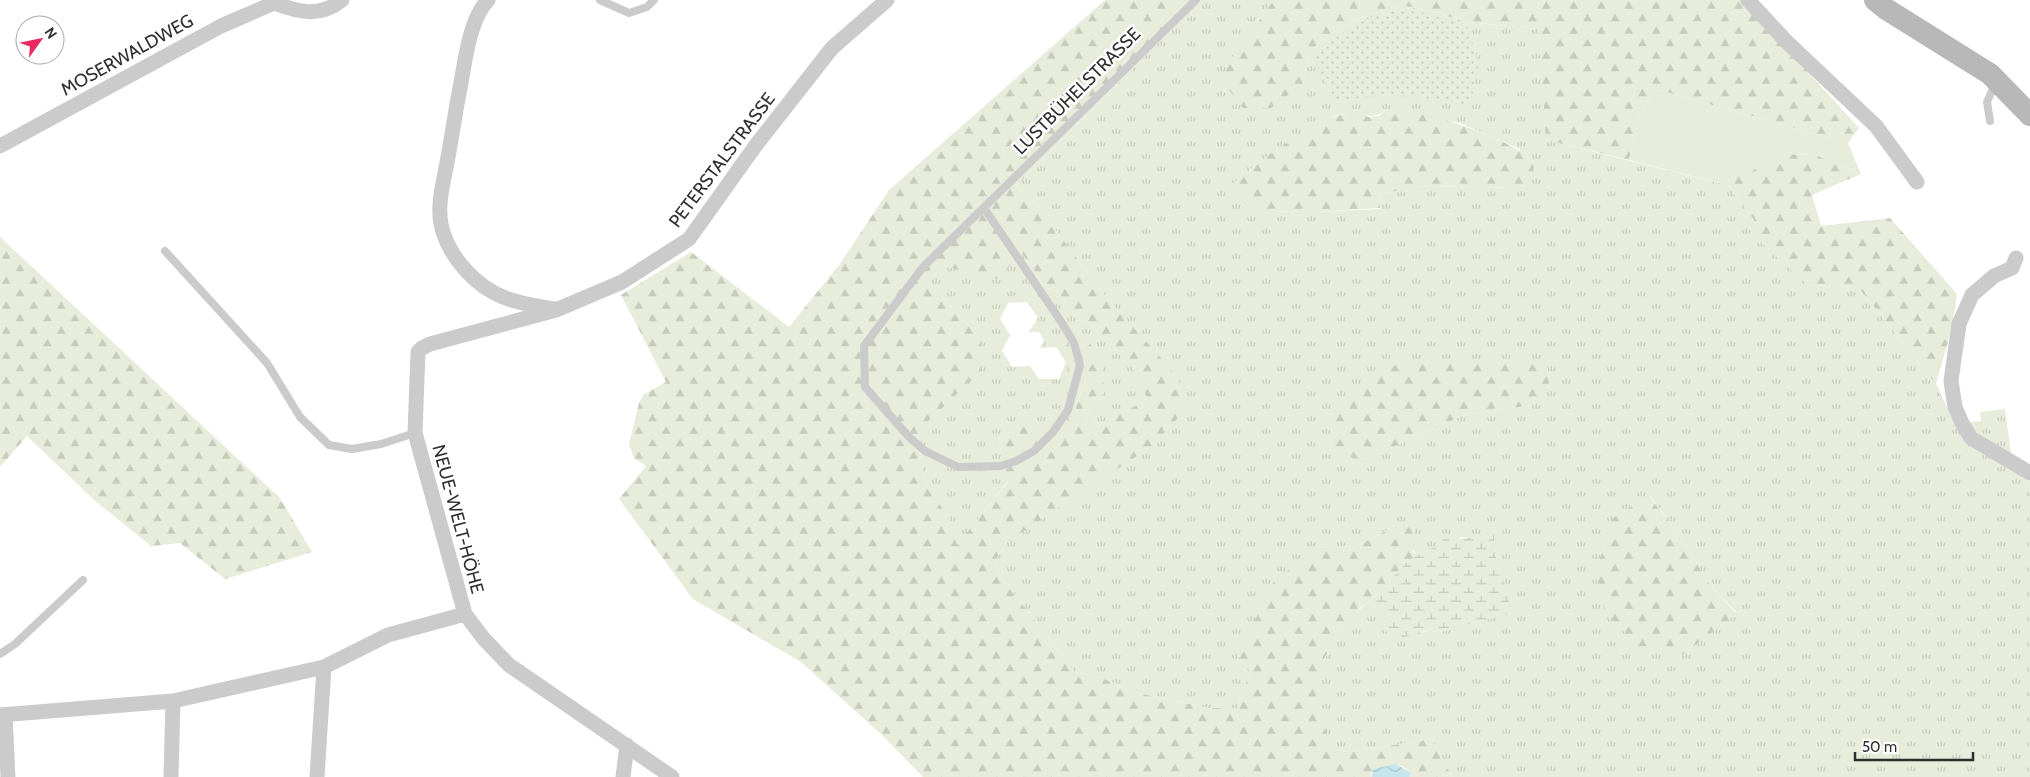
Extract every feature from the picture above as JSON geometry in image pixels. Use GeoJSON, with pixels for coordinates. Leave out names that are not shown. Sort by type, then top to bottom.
{"type":"FeatureCollection","features":[{"type":"Feature","properties":{"kind":"main road"},"geometry":{"type":"LineString","coordinates":[[1875,0],[1968,59],[1997,80],[2030,115]]}},
{"type":"Feature","properties":{"kind":"street"},"geometry":{"type":"LineString","coordinates":[[273,2],[299,12],[322,11],[342,0]]}},
{"type":"Feature","properties":{"kind":"street"},"geometry":{"type":"LineString","coordinates":[[488,0],[482,6],[474,23],[457,101],[440,206],[443,232],[456,257],[466,271],[481,285],[503,298],[556,310]]}},
{"type":"Feature","properties":{"kind":"street","name":"PETERSTALSTRASSE"},"geometry":{"type":"LineString","coordinates":[[556,310],[622,282],[689,239],[756,145],[832,48],[887,0]]}},
{"type":"Feature","properties":{"kind":"street"},"geometry":{"type":"LineString","coordinates":[[1748,0],[1788,44],[1876,126],[1917,182]]}},
{"type":"Feature","properties":{"kind":"street","name":"MOSERWALDWEG"},"geometry":{"type":"LineString","coordinates":[[0,146],[221,26],[273,2]]}},
{"type":"Feature","properties":{"kind":"street"},"geometry":{"type":"LineString","coordinates":[[2016,258],[2012,268],[1994,276],[1972,295],[1959,324],[1952,380],[1955,407],[1971,438],[2030,472]]}},
{"type":"Feature","properties":{"kind":"street","name":"NEUE-WELT-HÖHE"},"geometry":{"type":"LineString","coordinates":[[556,310],[422,348],[418,352],[416,361],[415,433],[465,614],[484,639],[509,665],[672,777]]}},
{"type":"Feature","properties":{"kind":"street","name":"NEUE-WELT-HÖHE"},"geometry":{"type":"LineString","coordinates":[[8,777],[3,715],[172,701],[324,667],[388,635],[465,614]]}},
{"type":"Feature","properties":{"kind":"street"},"geometry":{"type":"LineString","coordinates":[[317,777],[324,667]]}},
{"type":"Feature","properties":{"kind":"street"},"geometry":{"type":"LineString","coordinates":[[171,777],[172,701]]}},
{"type":"Feature","properties":{"kind":"street"},"geometry":{"type":"LineString","coordinates":[[622,777],[627,745]]}},
{"type":"Feature","properties":{"kind":"lane"},"geometry":{"type":"LineString","coordinates":[[600,0],[629,13],[647,7],[654,0]]}},
{"type":"Feature","properties":{"kind":"lane","name":"LUSTBÜHELSTRASSE"},"geometry":{"type":"LineString","coordinates":[[984,208],[1062,323],[1074,343],[1080,365],[1068,410],[1053,432],[1034,451],[1016,461],[1000,466],[958,467],[925,451],[909,437],[865,386],[864,346],[924,267],[984,208],[1196,0]]}},
{"type":"Feature","properties":{"kind":"lane"},"geometry":{"type":"LineString","coordinates":[[1990,121],[1987,102],[1997,80]]}},
{"type":"Feature","properties":{"kind":"lane","name":"NEUE-WELT-HÖHE"},"geometry":{"type":"LineString","coordinates":[[165,251],[267,363],[300,417],[330,444],[352,449],[381,444],[415,433]]}},
{"type":"Feature","properties":{"kind":"lane"},"geometry":{"type":"LineString","coordinates":[[0,654],[15,644],[83,580]]}},
{"type":"Feature","properties":{"kind":"green space"},"geometry":{"type":"Polygon","coordinates":[[[1105,0],[1201,0],[1016,186],[1039,208],[1107,298],[1177,376],[1186,398],[1177,419],[1152,446],[1007,542],[995,560],[1000,576],[1075,672],[1102,678],[1134,692],[1208,708],[1237,708],[1250,672],[1238,656],[1272,584],[1314,548],[1357,546],[1395,526],[1415,528],[1413,552],[1417,555],[1403,566],[1369,602],[1360,608],[1341,630],[1325,657],[1318,682],[1315,709],[1335,750],[1350,752],[1432,739],[1452,777],[1409,777],[1411,773],[1400,765],[1371,773],[1372,777],[923,777],[882,735],[801,662],[693,599],[619,499],[646,466],[634,458],[629,444],[639,403],[643,395],[666,382],[621,295],[691,252],[789,327],[840,264],[889,190],[1105,0]],[[1019,249],[1002,279],[978,277],[937,263],[923,277],[979,337],[983,354],[980,372],[920,429],[918,435],[925,483],[947,515],[957,545],[1008,482],[998,438],[1027,422],[1041,450],[1074,414],[1084,383],[1069,370],[1065,346],[1085,338],[1101,357],[1104,391],[1085,420],[1102,425],[1147,399],[1136,372],[1090,323],[1077,320],[1059,293],[1045,287],[1019,249]]]}},
{"type":"Feature","properties":{"kind":"green space"},"geometry":{"type":"Polygon","coordinates":[[[1201,0],[1274,0],[1226,66],[1227,86],[1303,84],[1308,53],[1328,35],[1367,14],[1402,5],[1438,13],[1466,22],[1539,29],[1547,140],[1718,183],[1724,180],[1754,220],[1755,227],[1807,285],[1858,287],[1936,384],[1957,429],[1970,446],[1985,452],[2030,482],[2030,777],[1452,777],[1432,739],[1350,752],[1335,750],[1316,713],[1315,695],[1317,680],[1330,649],[1348,621],[1369,602],[1377,606],[1387,621],[1423,632],[1435,628],[1436,633],[1511,613],[1496,557],[1494,533],[1470,538],[1461,537],[1417,555],[1395,526],[1357,546],[1314,548],[1250,672],[1237,708],[1208,708],[1134,692],[1102,678],[1075,672],[1000,576],[995,560],[1007,542],[1177,419],[1138,334],[1107,298],[1039,208],[1016,186],[1201,0]],[[1386,110],[1380,114],[1369,116],[1345,114],[1331,118],[1287,144],[1249,170],[1250,211],[1313,212],[1380,209],[1378,194],[1428,186],[1520,188],[1520,149],[1460,123],[1386,110]],[[1512,360],[1494,362],[1331,427],[1330,452],[1364,460],[1464,415],[1533,405],[1512,360]],[[1650,496],[1609,539],[1594,570],[1737,613],[1710,585],[1677,532],[1650,496]]]}},
{"type":"Feature","properties":{"kind":"green space"},"geometry":{"type":"Polygon","coordinates":[[[1274,0],[1742,0],[1859,128],[1848,143],[1655,89],[1639,117],[1629,160],[1546,140],[1539,29],[1466,22],[1438,13],[1402,5],[1367,14],[1328,35],[1308,53],[1303,84],[1271,108],[1243,108],[1226,86],[1226,66],[1274,0]]]}},
{"type":"Feature","properties":{"kind":"green space"},"geometry":{"type":"Polygon","coordinates":[[[1400,9],[1410,9],[1467,25],[1479,64],[1470,106],[1436,99],[1388,95],[1337,101],[1314,59],[1333,39],[1366,19],[1400,9]]]}},
{"type":"Feature","properties":{"kind":"green space"},"geometry":{"type":"Polygon","coordinates":[[[1655,89],[1848,143],[1861,174],[1816,155],[1785,154],[1751,171],[1718,183],[1629,160],[1639,117],[1655,89]]]}},
{"type":"Feature","properties":{"kind":"green space"},"geometry":{"type":"Polygon","coordinates":[[[1386,110],[1439,118],[1496,139],[1534,160],[1533,178],[1520,188],[1428,186],[1378,194],[1380,208],[1313,212],[1250,211],[1232,184],[1274,151],[1329,118],[1352,112],[1368,117],[1379,116],[1386,110]]]}},
{"type":"Feature","properties":{"kind":"green space"},"geometry":{"type":"Polygon","coordinates":[[[1785,154],[1816,155],[1861,174],[1812,195],[1821,226],[1890,218],[1957,294],[1952,328],[1936,384],[1858,287],[1807,285],[1751,233],[1755,227],[1754,220],[1724,180],[1751,171],[1785,154]]]}},
{"type":"Feature","properties":{"kind":"green space"},"geometry":{"type":"Polygon","coordinates":[[[0,237],[280,498],[312,552],[225,579],[180,543],[151,546],[93,499],[27,436],[0,467],[0,237]]]}},
{"type":"Feature","properties":{"kind":"green space"},"geometry":{"type":"Polygon","coordinates":[[[1019,249],[1045,287],[1059,293],[1077,320],[1090,323],[1137,372],[1147,399],[1102,425],[1085,420],[1104,391],[1069,370],[1084,382],[1074,414],[1041,451],[1027,422],[998,438],[1008,481],[957,546],[947,515],[925,483],[918,435],[919,429],[979,337],[923,277],[937,263],[978,277],[1019,249]],[[1027,302],[1008,303],[1000,319],[1010,335],[1002,351],[1012,367],[1030,366],[1039,379],[1059,379],[1066,362],[1056,347],[1040,348],[1044,341],[1039,332],[1029,332],[1038,318],[1027,302]]]}},
{"type":"Feature","properties":{"kind":"green space"},"geometry":{"type":"Polygon","coordinates":[[[1512,360],[1548,368],[1549,387],[1533,405],[1464,415],[1364,460],[1330,453],[1331,427],[1343,405],[1399,362],[1494,362],[1512,360]]]}},
{"type":"Feature","properties":{"kind":"green space"},"geometry":{"type":"Polygon","coordinates":[[[2005,409],[2010,455],[1971,428],[1970,422],[1981,421],[1980,412],[2005,409]]]}},
{"type":"Feature","properties":{"kind":"green space"},"geometry":{"type":"Polygon","coordinates":[[[1649,496],[1677,532],[1710,585],[1737,614],[1682,655],[1638,646],[1606,614],[1594,570],[1609,539],[1602,525],[1649,496]]]}},
{"type":"Feature","properties":{"kind":"green space"},"geometry":{"type":"Polygon","coordinates":[[[1494,533],[1496,557],[1512,613],[1436,633],[1435,628],[1391,641],[1383,625],[1387,621],[1377,606],[1369,602],[1403,566],[1417,555],[1441,544],[1443,539],[1470,538],[1494,533]]]}},
{"type":"Feature","properties":{"kind":"water"},"geometry":{"type":"Polygon","coordinates":[[[1396,764],[1411,773],[1409,777],[1372,777],[1373,769],[1396,764]]]}}]}
